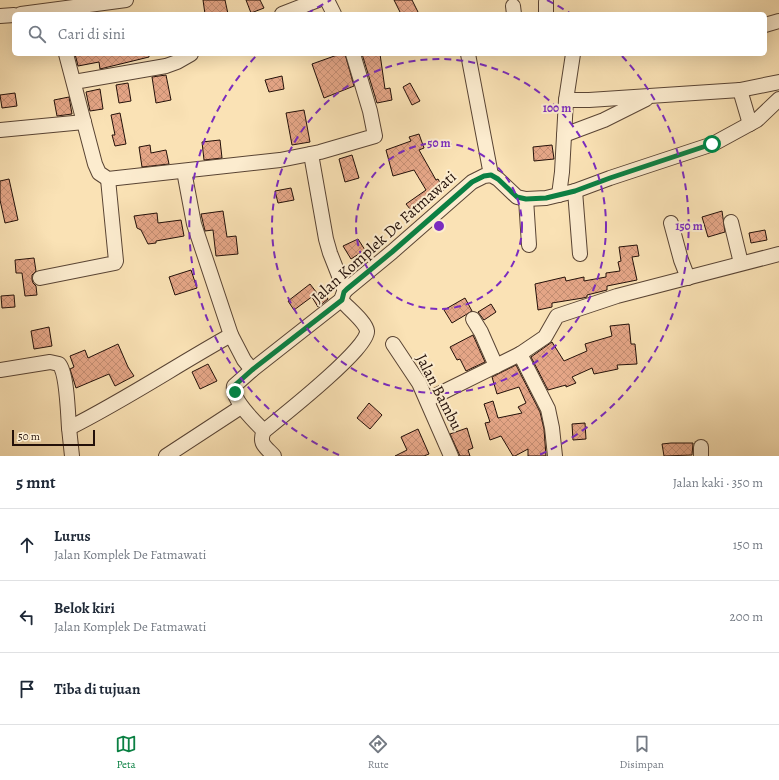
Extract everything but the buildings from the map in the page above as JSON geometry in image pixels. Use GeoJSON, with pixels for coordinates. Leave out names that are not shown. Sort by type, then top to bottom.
{"type":"FeatureCollection","features":[{"type":"Feature","properties":{"kind":"street"},"geometry":{"type":"LineString","coordinates":[[32,12],[53,8],[126,0]]}},
{"type":"Feature","properties":{"kind":"street"},"geometry":{"type":"LineString","coordinates":[[287,12],[318,0]]}},
{"type":"Feature","properties":{"kind":"street"},"geometry":{"type":"LineString","coordinates":[[327,0],[333,12]]}},
{"type":"Feature","properties":{"kind":"street"},"geometry":{"type":"LineString","coordinates":[[0,16],[12,15]]}},
{"type":"Feature","properties":{"kind":"street"},"geometry":{"type":"LineString","coordinates":[[767,25],[779,21]]}},
{"type":"Feature","properties":{"kind":"street"},"geometry":{"type":"LineString","coordinates":[[67,56],[95,164],[100,173],[108,179],[184,172],[280,160],[311,154],[374,136],[370,111],[354,56]]}},
{"type":"Feature","properties":{"kind":"street"},"geometry":{"type":"LineString","coordinates":[[74,82],[166,66],[188,56]]}},
{"type":"Feature","properties":{"kind":"street"},"geometry":{"type":"LineString","coordinates":[[468,56],[491,175],[498,179],[517,197],[526,199],[546,198],[575,191],[712,144],[757,120],[779,99]]}},
{"type":"Feature","properties":{"kind":"street"},"geometry":{"type":"LineString","coordinates":[[559,195],[562,172],[566,100],[573,56]]}},
{"type":"Feature","properties":{"kind":"street"},"geometry":{"type":"LineString","coordinates":[[566,100],[740,90],[779,82]]}},
{"type":"Feature","properties":{"kind":"street"},"geometry":{"type":"LineString","coordinates":[[740,90],[750,124]]}},
{"type":"Feature","properties":{"kind":"street"},"geometry":{"type":"LineString","coordinates":[[564,135],[604,120],[652,96]]}},
{"type":"Feature","properties":{"kind":"street"},"geometry":{"type":"LineString","coordinates":[[0,130],[84,122]]}},
{"type":"Feature","properties":{"kind":"street"},"geometry":{"type":"LineString","coordinates":[[274,456],[262,442],[261,439],[264,431],[326,380],[359,346],[367,334],[365,326],[343,296],[326,239],[311,154]]}},
{"type":"Feature","properties":{"kind":"street"},"geometry":{"type":"LineString","coordinates":[[184,172],[194,224],[231,335],[244,360],[252,370]]}},
{"type":"Feature","properties":{"kind":"street","name":"Jalan Komplek De Fatmawati"},"geometry":{"type":"LineString","coordinates":[[241,407],[234,387],[252,370],[343,296],[472,182],[484,176],[491,175]]}},
{"type":"Feature","properties":{"kind":"street"},"geometry":{"type":"LineString","coordinates":[[40,278],[115,263],[108,179]]}},
{"type":"Feature","properties":{"kind":"street"},"geometry":{"type":"LineString","coordinates":[[575,191],[580,254]]}},
{"type":"Feature","properties":{"kind":"street"},"geometry":{"type":"LineString","coordinates":[[526,199],[529,245]]}},
{"type":"Feature","properties":{"kind":"street"},"geometry":{"type":"LineString","coordinates":[[731,222],[741,264]]}},
{"type":"Feature","properties":{"kind":"street"},"geometry":{"type":"LineString","coordinates":[[671,223],[681,260],[688,278]]}},
{"type":"Feature","properties":{"kind":"street"},"geometry":{"type":"LineString","coordinates":[[428,400],[520,354],[545,337],[557,316],[617,296],[779,254]]}},
{"type":"Feature","properties":{"kind":"street"},"geometry":{"type":"LineString","coordinates":[[473,319],[481,332],[496,366]]}},
{"type":"Feature","properties":{"kind":"street"},"geometry":{"type":"LineString","coordinates":[[70,428],[99,413],[170,369],[231,335]]}},
{"type":"Feature","properties":{"kind":"street","name":"Jalan Bambu"},"geometry":{"type":"LineString","coordinates":[[393,344],[428,400],[451,456]]}},
{"type":"Feature","properties":{"kind":"street"},"geometry":{"type":"LineString","coordinates":[[520,354],[548,409],[555,456]]}},
{"type":"Feature","properties":{"kind":"street"},"geometry":{"type":"LineString","coordinates":[[0,370],[50,362],[59,364],[62,368],[66,387],[72,456]]}},
{"type":"Feature","properties":{"kind":"street"},"geometry":{"type":"LineString","coordinates":[[166,456],[241,407],[264,431]]}},
{"type":"Feature","properties":{"kind":"route"},"geometry":{"type":"LineString","coordinates":[[235,392],[233,389],[234,386],[252,370],[342,300],[343,294],[347,289],[472,182],[484,176],[491,175],[498,179],[517,197],[526,199],[546,198],[575,191],[712,144]]}}]}
